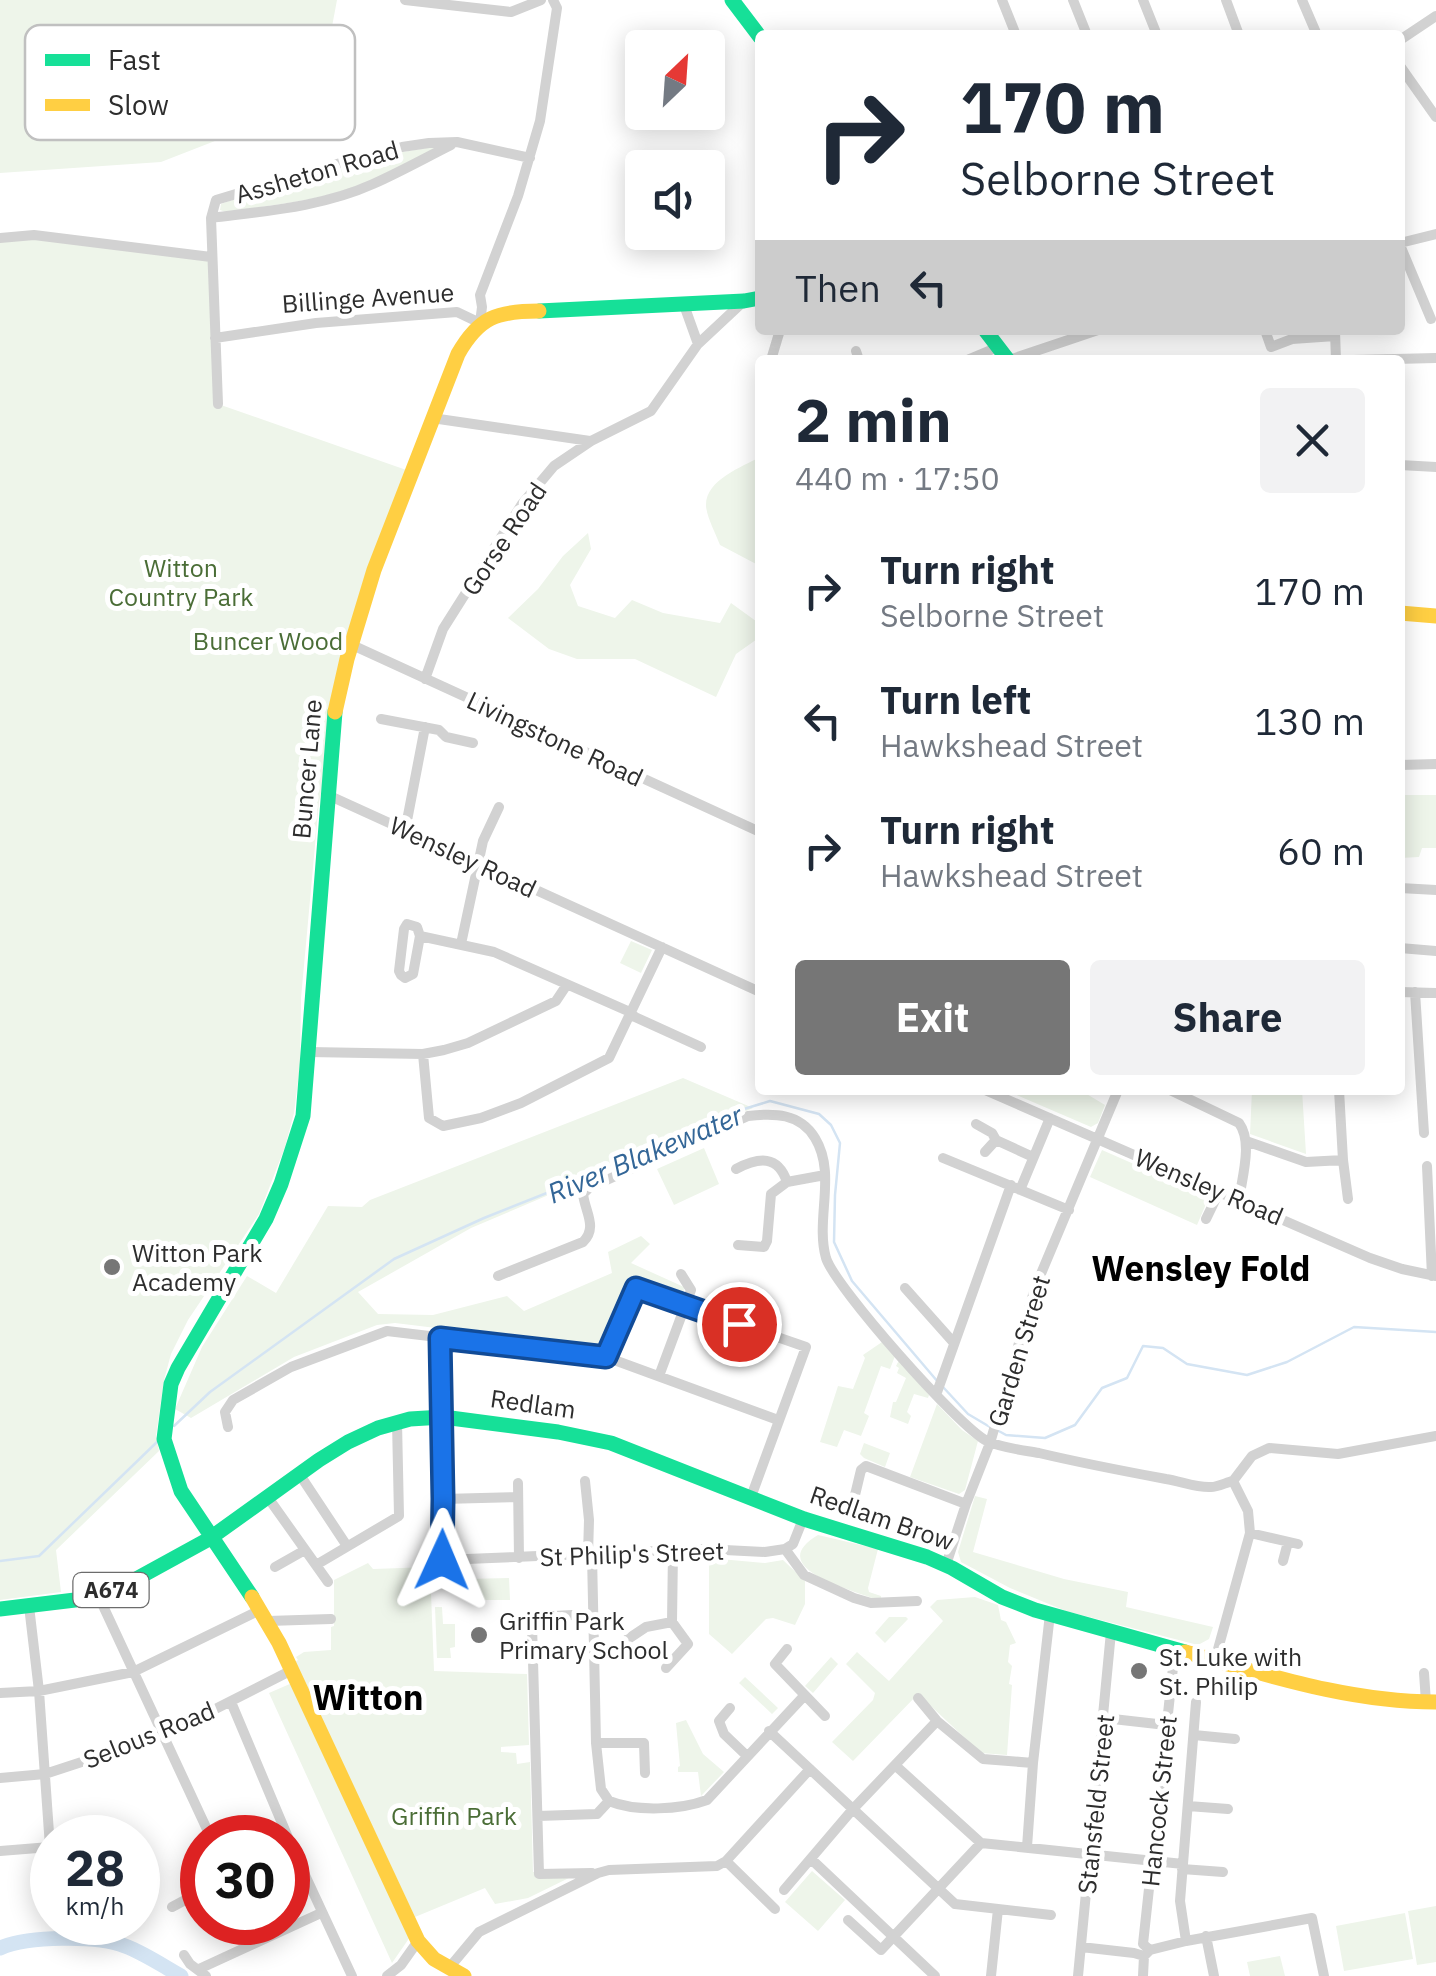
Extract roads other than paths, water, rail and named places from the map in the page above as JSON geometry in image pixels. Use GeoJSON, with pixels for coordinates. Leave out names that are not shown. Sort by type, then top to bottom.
{"type":"FeatureCollection","features":[{"type":"Feature","properties":{"kind":"main road"},"geometry":{"type":"LineString","coordinates":[[732,0],[755,30]]}},
{"type":"Feature","properties":{"kind":"main road","name":"Billinge Avenue"},"geometry":{"type":"LineString","coordinates":[[480,323],[509,311],[752,299]]}},
{"type":"Feature","properties":{"kind":"main road","name":"Buncer Lane"},"geometry":{"type":"LineString","coordinates":[[418,1941],[292,1670],[264,1616],[181,1491],[164,1439],[171,1384],[266,1219],[282,1184],[303,1116],[336,704],[350,644],[379,554],[458,354],[480,323]]}},
{"type":"Feature","properties":{"kind":"main road"},"geometry":{"type":"LineString","coordinates":[[989,335],[1004,355]]}},
{"type":"Feature","properties":{"kind":"main road"},"geometry":{"type":"LineString","coordinates":[[1405,613],[1436,616]]}},
{"type":"Feature","properties":{"kind":"main road","name":"Redlam"},"geometry":{"type":"LineString","coordinates":[[212,1538],[356,1437],[397,1422],[441,1417],[569,1433],[608,1442],[751,1497]]}},
{"type":"Feature","properties":{"kind":"main road","name":"Redlam Brow"},"geometry":{"type":"LineString","coordinates":[[751,1497],[803,1519],[915,1552],[1008,1600],[1050,1614]]}},
{"type":"Feature","properties":{"kind":"main road","name":"A674"},"geometry":{"type":"LineString","coordinates":[[0,1609],[98,1594],[212,1538]]}},
{"type":"Feature","properties":{"kind":"main road","name":"A674"},"geometry":{"type":"LineString","coordinates":[[1050,1614],[1310,1688],[1380,1702],[1431,1702]]}},
{"type":"Feature","properties":{"kind":"main road"},"geometry":{"type":"LineString","coordinates":[[418,1941],[434,1959],[464,1976]]}},
{"type":"Feature","properties":{"kind":"street"},"geometry":{"type":"LineString","coordinates":[[405,0],[511,12],[541,0]]}},
{"type":"Feature","properties":{"kind":"street","name":"Buncer Lane"},"geometry":{"type":"LineString","coordinates":[[480,323],[480,295],[518,196],[540,121],[557,8],[553,0]]}},
{"type":"Feature","properties":{"kind":"street"},"geometry":{"type":"LineString","coordinates":[[1002,0],[1014,30]]}},
{"type":"Feature","properties":{"kind":"street"},"geometry":{"type":"LineString","coordinates":[[1073,0],[1084,30]]}},
{"type":"Feature","properties":{"kind":"street"},"geometry":{"type":"LineString","coordinates":[[1144,0],[1154,30]]}},
{"type":"Feature","properties":{"kind":"street"},"geometry":{"type":"LineString","coordinates":[[1226,0],[1237,30]]}},
{"type":"Feature","properties":{"kind":"street"},"geometry":{"type":"LineString","coordinates":[[1302,0],[1315,30]]}},
{"type":"Feature","properties":{"kind":"street"},"geometry":{"type":"LineString","coordinates":[[1405,37],[1436,16]]}},
{"type":"Feature","properties":{"kind":"street"},"geometry":{"type":"LineString","coordinates":[[1405,73],[1436,118]]}},
{"type":"Feature","properties":{"kind":"street","name":"Assheton Road"},"geometry":{"type":"LineString","coordinates":[[457,142],[371,185],[321,201],[211,218],[216,200],[402,147],[457,142],[530,158]]}},
{"type":"Feature","properties":{"kind":"street"},"geometry":{"type":"LineString","coordinates":[[211,218],[218,404]]}},
{"type":"Feature","properties":{"kind":"street"},"geometry":{"type":"LineString","coordinates":[[0,238],[34,234],[211,256]]}},
{"type":"Feature","properties":{"kind":"street"},"geometry":{"type":"LineString","coordinates":[[1405,243],[1436,234]]}},
{"type":"Feature","properties":{"kind":"street"},"geometry":{"type":"LineString","coordinates":[[1405,256],[1431,319]]}},
{"type":"Feature","properties":{"kind":"street","name":"Gorse Road"},"geometry":{"type":"LineString","coordinates":[[425,679],[443,629],[522,504],[554,466],[591,441],[651,410],[698,344],[752,299]]}},
{"type":"Feature","properties":{"kind":"street"},"geometry":{"type":"LineString","coordinates":[[684,305],[698,344]]}},
{"type":"Feature","properties":{"kind":"street","name":"Billinge Avenue"},"geometry":{"type":"LineString","coordinates":[[216,338],[316,323],[457,312],[480,323]]}},
{"type":"Feature","properties":{"kind":"street"},"geometry":{"type":"LineString","coordinates":[[1009,355],[1080,335]]}},
{"type":"Feature","properties":{"kind":"street"},"geometry":{"type":"LineString","coordinates":[[1267,335],[1271,347],[1321,335]]}},
{"type":"Feature","properties":{"kind":"street"},"geometry":{"type":"LineString","coordinates":[[1405,359],[1436,358]]}},
{"type":"Feature","properties":{"kind":"street"},"geometry":{"type":"LineString","coordinates":[[432,418],[591,441]]}},
{"type":"Feature","properties":{"kind":"street"},"geometry":{"type":"LineString","coordinates":[[1405,465],[1436,468]]}},
{"type":"Feature","properties":{"kind":"street","name":"Livingstone Road"},"geometry":{"type":"LineString","coordinates":[[350,644],[755,830]]}},
{"type":"Feature","properties":{"kind":"street"},"geometry":{"type":"LineString","coordinates":[[382,719],[440,730],[446,737],[473,743]]}},
{"type":"Feature","properties":{"kind":"street"},"geometry":{"type":"LineString","coordinates":[[405,831],[425,727]]}},
{"type":"Feature","properties":{"kind":"street"},"geometry":{"type":"LineString","coordinates":[[1405,764],[1436,764]]}},
{"type":"Feature","properties":{"kind":"street","name":"Wensley Road"},"geometry":{"type":"LineString","coordinates":[[330,796],[755,990]]}},
{"type":"Feature","properties":{"kind":"street"},"geometry":{"type":"LineString","coordinates":[[456,942],[483,841],[499,807]]}},
{"type":"Feature","properties":{"kind":"street"},"geometry":{"type":"LineString","coordinates":[[1405,888],[1436,890]]}},
{"type":"Feature","properties":{"kind":"street"},"geometry":{"type":"LineString","coordinates":[[420,936],[494,952],[701,1047]]}},
{"type":"Feature","properties":{"kind":"street"},"geometry":{"type":"LineString","coordinates":[[423,1054],[429,1118],[443,1126],[522,1104],[600,1063],[613,1052],[662,947]]}},
{"type":"Feature","properties":{"kind":"street"},"geometry":{"type":"LineString","coordinates":[[1405,948],[1436,951]]}},
{"type":"Feature","properties":{"kind":"street"},"geometry":{"type":"LineString","coordinates":[[309,1052],[423,1054],[468,1043],[556,1002],[566,986]]}},
{"type":"Feature","properties":{"kind":"street"},"geometry":{"type":"LineString","coordinates":[[1405,992],[1436,994]]}},
{"type":"Feature","properties":{"kind":"street"},"geometry":{"type":"LineString","coordinates":[[1414,992],[1424,1133]]}},
{"type":"Feature","properties":{"kind":"street","name":"Wensley Road"},"geometry":{"type":"LineString","coordinates":[[997,1095],[1370,1258],[1434,1276]]}},
{"type":"Feature","properties":{"kind":"street","name":"Garden Street"},"geometry":{"type":"LineString","coordinates":[[946,1565],[993,1433],[1034,1288],[1116,1095]]}},
{"type":"Feature","properties":{"kind":"street"},"geometry":{"type":"LineString","coordinates":[[1181,1095],[1239,1123],[1245,1135],[1239,1200]]}},
{"type":"Feature","properties":{"kind":"street"},"geometry":{"type":"LineString","coordinates":[[1200,1104],[1201,1095]]}},
{"type":"Feature","properties":{"kind":"street"},"geometry":{"type":"LineString","coordinates":[[1339,1095],[1348,1199]]}},
{"type":"Feature","properties":{"kind":"street"},"geometry":{"type":"LineString","coordinates":[[498,1276],[583,1242],[589,1236],[591,1223],[583,1194],[590,1188],[748,1116],[790,1117],[806,1125],[824,1156],[826,1260],[851,1298],[939,1386],[971,1432],[993,1433],[1100,1467],[1211,1487],[1233,1480],[1252,1456],[1268,1448],[1338,1454],[1436,1436]]}},
{"type":"Feature","properties":{"kind":"street"},"geometry":{"type":"LineString","coordinates":[[939,1386],[1015,1188],[1050,1118]]}},
{"type":"Feature","properties":{"kind":"street"},"geometry":{"type":"LineString","coordinates":[[976,1124],[996,1140],[1033,1157]]}},
{"type":"Feature","properties":{"kind":"street"},"geometry":{"type":"LineString","coordinates":[[1245,1135],[1306,1162],[1343,1160]]}},
{"type":"Feature","properties":{"kind":"street"},"geometry":{"type":"LineString","coordinates":[[985,1152],[996,1140]]}},
{"type":"Feature","properties":{"kind":"street"},"geometry":{"type":"LineString","coordinates":[[943,1158],[1069,1210]]}},
{"type":"Feature","properties":{"kind":"street"},"geometry":{"type":"LineString","coordinates":[[736,1168],[748,1162],[769,1160],[778,1165],[788,1182]]}},
{"type":"Feature","properties":{"kind":"street"},"geometry":{"type":"LineString","coordinates":[[1427,1166],[1434,1276]]}},
{"type":"Feature","properties":{"kind":"street"},"geometry":{"type":"LineString","coordinates":[[738,1245],[765,1252],[770,1194],[788,1182],[825,1175]]}},
{"type":"Feature","properties":{"kind":"street"},"geometry":{"type":"LineString","coordinates":[[1206,1219],[1219,1192]]}},
{"type":"Feature","properties":{"kind":"street"},"geometry":{"type":"LineString","coordinates":[[659,1376],[691,1290],[681,1274]]}},
{"type":"Feature","properties":{"kind":"street"},"geometry":{"type":"LineString","coordinates":[[606,1357],[636,1288],[806,1346],[751,1497]]}},
{"type":"Feature","properties":{"kind":"street"},"geometry":{"type":"LineString","coordinates":[[905,1288],[954,1343]]}},
{"type":"Feature","properties":{"kind":"street"},"geometry":{"type":"LineString","coordinates":[[228,1427],[225,1412],[233,1400],[291,1367],[386,1331],[606,1357],[778,1420]]}},
{"type":"Feature","properties":{"kind":"street"},"geometry":{"type":"LineString","coordinates":[[440,1338],[443,1499],[518,1497]]}},
{"type":"Feature","properties":{"kind":"street"},"geometry":{"type":"LineString","coordinates":[[316,1565],[399,1516],[397,1422]]}},
{"type":"Feature","properties":{"kind":"street"},"geometry":{"type":"LineString","coordinates":[[855,1494],[863,1466],[966,1504]]}},
{"type":"Feature","properties":{"kind":"street"},"geometry":{"type":"LineString","coordinates":[[300,1475],[347,1546]]}},
{"type":"Feature","properties":{"kind":"street"},"geometry":{"type":"LineString","coordinates":[[1214,1660],[1250,1532],[1248,1511],[1233,1480]]}},
{"type":"Feature","properties":{"kind":"street"},"geometry":{"type":"LineString","coordinates":[[584,1481],[596,1743],[601,1790],[609,1802],[628,1809],[695,1805],[707,1800],[804,1696]]}},
{"type":"Feature","properties":{"kind":"street"},"geometry":{"type":"LineString","coordinates":[[518,1483],[519,1558]]}},
{"type":"Feature","properties":{"kind":"street"},"geometry":{"type":"LineString","coordinates":[[269,1499],[328,1582]]}},
{"type":"Feature","properties":{"kind":"street","name":"St Philip's Street"},"geometry":{"type":"LineString","coordinates":[[443,1499],[442,1560],[785,1549]]}},
{"type":"Feature","properties":{"kind":"street"},"geometry":{"type":"LineString","coordinates":[[803,1519],[793,1544],[785,1549],[804,1576],[871,1603],[916,1602]]}},
{"type":"Feature","properties":{"kind":"street"},"geometry":{"type":"LineString","coordinates":[[1250,1532],[1293,1543],[1283,1561]]}},
{"type":"Feature","properties":{"kind":"street"},"geometry":{"type":"LineString","coordinates":[[276,1567],[306,1550]]}},
{"type":"Feature","properties":{"kind":"street"},"geometry":{"type":"LineString","coordinates":[[666,1668],[688,1644],[672,1622],[673,1551]]}},
{"type":"Feature","properties":{"kind":"street"},"geometry":{"type":"LineString","coordinates":[[98,1594],[200,1815]]}},
{"type":"Feature","properties":{"kind":"street"},"geometry":{"type":"LineString","coordinates":[[0,1852],[50,1847],[29,1606]]}},
{"type":"Feature","properties":{"kind":"street"},"geometry":{"type":"LineString","coordinates":[[592,1614],[534,1617],[532,1625],[539,1874],[598,1873]]}},
{"type":"Feature","properties":{"kind":"street"},"geometry":{"type":"LineString","coordinates":[[1027,1847],[1050,1614]]}},
{"type":"Feature","properties":{"kind":"street"},"geometry":{"type":"LineString","coordinates":[[0,1693],[39,1691],[134,1672],[264,1616],[331,1619]]}},
{"type":"Feature","properties":{"kind":"street"},"geometry":{"type":"LineString","coordinates":[[622,1643],[646,1627],[672,1622]]}},
{"type":"Feature","properties":{"kind":"street","name":"Stansfeld Street"},"geometry":{"type":"LineString","coordinates":[[1078,1976],[1112,1632]]}},
{"type":"Feature","properties":{"kind":"street"},"geometry":{"type":"LineString","coordinates":[[787,1649],[775,1664],[825,1716]]}},
{"type":"Feature","properties":{"kind":"street","name":"Hancock Street"},"geometry":{"type":"LineString","coordinates":[[1143,1976],[1147,1953],[1143,1944],[1175,1649]]}},
{"type":"Feature","properties":{"kind":"street","name":"Selous Road"},"geometry":{"type":"LineString","coordinates":[[0,1778],[44,1774],[164,1734],[292,1670]]}},
{"type":"Feature","properties":{"kind":"street"},"geometry":{"type":"LineString","coordinates":[[1424,1673],[1431,1702]]}},
{"type":"Feature","properties":{"kind":"street"},"geometry":{"type":"LineString","coordinates":[[918,1698],[937,1721],[982,1759],[1034,1763]]}},
{"type":"Feature","properties":{"kind":"street"},"geometry":{"type":"LineString","coordinates":[[231,1702],[277,1815]]}},
{"type":"Feature","properties":{"kind":"street"},"geometry":{"type":"LineString","coordinates":[[1186,1941],[1180,1901],[1196,1702]]}},
{"type":"Feature","properties":{"kind":"street"},"geometry":{"type":"LineString","coordinates":[[730,1708],[719,1721],[724,1734],[747,1756]]}},
{"type":"Feature","properties":{"kind":"street"},"geometry":{"type":"LineString","coordinates":[[1104,1718],[1166,1726]]}},
{"type":"Feature","properties":{"kind":"street"},"geometry":{"type":"LineString","coordinates":[[784,1890],[853,1809],[937,1721]]}},
{"type":"Feature","properties":{"kind":"street"},"geometry":{"type":"LineString","coordinates":[[769,1731],[955,1904],[1051,1916]]}},
{"type":"Feature","properties":{"kind":"street"},"geometry":{"type":"LineString","coordinates":[[1194,1734],[1235,1738]]}},
{"type":"Feature","properties":{"kind":"street"},"geometry":{"type":"LineString","coordinates":[[596,1743],[644,1743],[645,1773]]}},
{"type":"Feature","properties":{"kind":"street"},"geometry":{"type":"LineString","coordinates":[[896,1766],[981,1842],[1223,1872]]}},
{"type":"Feature","properties":{"kind":"street"},"geometry":{"type":"LineString","coordinates":[[449,1968],[479,1932],[598,1873],[716,1866],[726,1862],[810,1769]]}},
{"type":"Feature","properties":{"kind":"street"},"geometry":{"type":"LineString","coordinates":[[538,1816],[597,1814],[609,1802]]}},
{"type":"Feature","properties":{"kind":"street"},"geometry":{"type":"LineString","coordinates":[[1188,1806],[1228,1809]]}},
{"type":"Feature","properties":{"kind":"street"},"geometry":{"type":"LineString","coordinates":[[848,1920],[881,1950],[981,1842]]}},
{"type":"Feature","properties":{"kind":"street"},"geometry":{"type":"LineString","coordinates":[[811,1859],[935,1976]]}},
{"type":"Feature","properties":{"kind":"street"},"geometry":{"type":"LineString","coordinates":[[726,1862],[775,1909]]}},
{"type":"Feature","properties":{"kind":"street"},"geometry":{"type":"LineString","coordinates":[[310,1890],[352,1976]]}},
{"type":"Feature","properties":{"kind":"street"},"geometry":{"type":"LineString","coordinates":[[172,1907],[180,1903]]}},
{"type":"Feature","properties":{"kind":"street"},"geometry":{"type":"LineString","coordinates":[[991,1976],[998,1909]]}},
{"type":"Feature","properties":{"kind":"street"},"geometry":{"type":"LineString","coordinates":[[184,1956],[203,1973],[321,1913]]}},
{"type":"Feature","properties":{"kind":"street"},"geometry":{"type":"LineString","coordinates":[[1081,1947],[1147,1953],[1206,1936],[1312,1918],[1324,1976]]}},
{"type":"Feature","properties":{"kind":"street"},"geometry":{"type":"LineString","coordinates":[[1206,1936],[1214,1976]]}},
{"type":"Feature","properties":{"kind":"street"},"geometry":{"type":"LineString","coordinates":[[387,1976],[418,1941]]}},
{"type":"Feature","properties":{"kind":"waterway","name":"River Blakewater"},"geometry":{"type":"LineString","coordinates":[[174,1426],[210,1392],[394,1259],[721,1116],[770,1101],[819,1114],[831,1125],[840,1143],[834,1242],[852,1281],[938,1382]]}},
{"type":"Feature","properties":{"kind":"waterway","name":"River Blakewater"},"geometry":{"type":"LineString","coordinates":[[997,1430],[1006,1435],[1045,1438],[1075,1425],[1102,1388],[1127,1378],[1143,1346],[1163,1348],[1187,1364],[1247,1375],[1287,1362],[1354,1327],[1436,1332]]}},
{"type":"Feature","properties":{"kind":"waterway","name":"River Blakewater"},"geometry":{"type":"LineString","coordinates":[[943,1387],[968,1414],[990,1427]]}},
{"type":"Feature","properties":{"kind":"waterway","name":"River Blakewater"},"geometry":{"type":"LineString","coordinates":[[0,1561],[39,1556],[157,1442]]}},
{"type":"Feature","properties":{"kind":"waterway"},"geometry":{"type":"LineString","coordinates":[[0,1948],[44,1939],[113,1942],[181,1976]]}},
{"type":"Feature","properties":{"kind":"place","name":"Witton Park Academy"},"geometry":{"type":"Point","coordinates":[112,1267]}},
{"type":"Feature","properties":{"kind":"place","name":"Griffin Park Primary School"},"geometry":{"type":"Point","coordinates":[479,1635]}},
{"type":"Feature","properties":{"kind":"place","name":"St. Luke with St. Philip"},"geometry":{"type":"Point","coordinates":[1139,1671]}},
{"type":"Feature","properties":{"kind":"district","name":"Wensley Fold"},"geometry":{"type":"Point","coordinates":[1201,1269]}},
{"type":"Feature","properties":{"kind":"district","name":"Witton"},"geometry":{"type":"Point","coordinates":[368,1698]}},
{"type":"Feature","properties":{"kind":"park label","name":"Witton Country Park"},"geometry":{"type":"Point","coordinates":[181,582]}},
{"type":"Feature","properties":{"kind":"park label","name":"Buncer Wood"},"geometry":{"type":"Point","coordinates":[268,641]}},
{"type":"Feature","properties":{"kind":"park label","name":"Griffin Park"},"geometry":{"type":"Point","coordinates":[454,1816]}}]}
